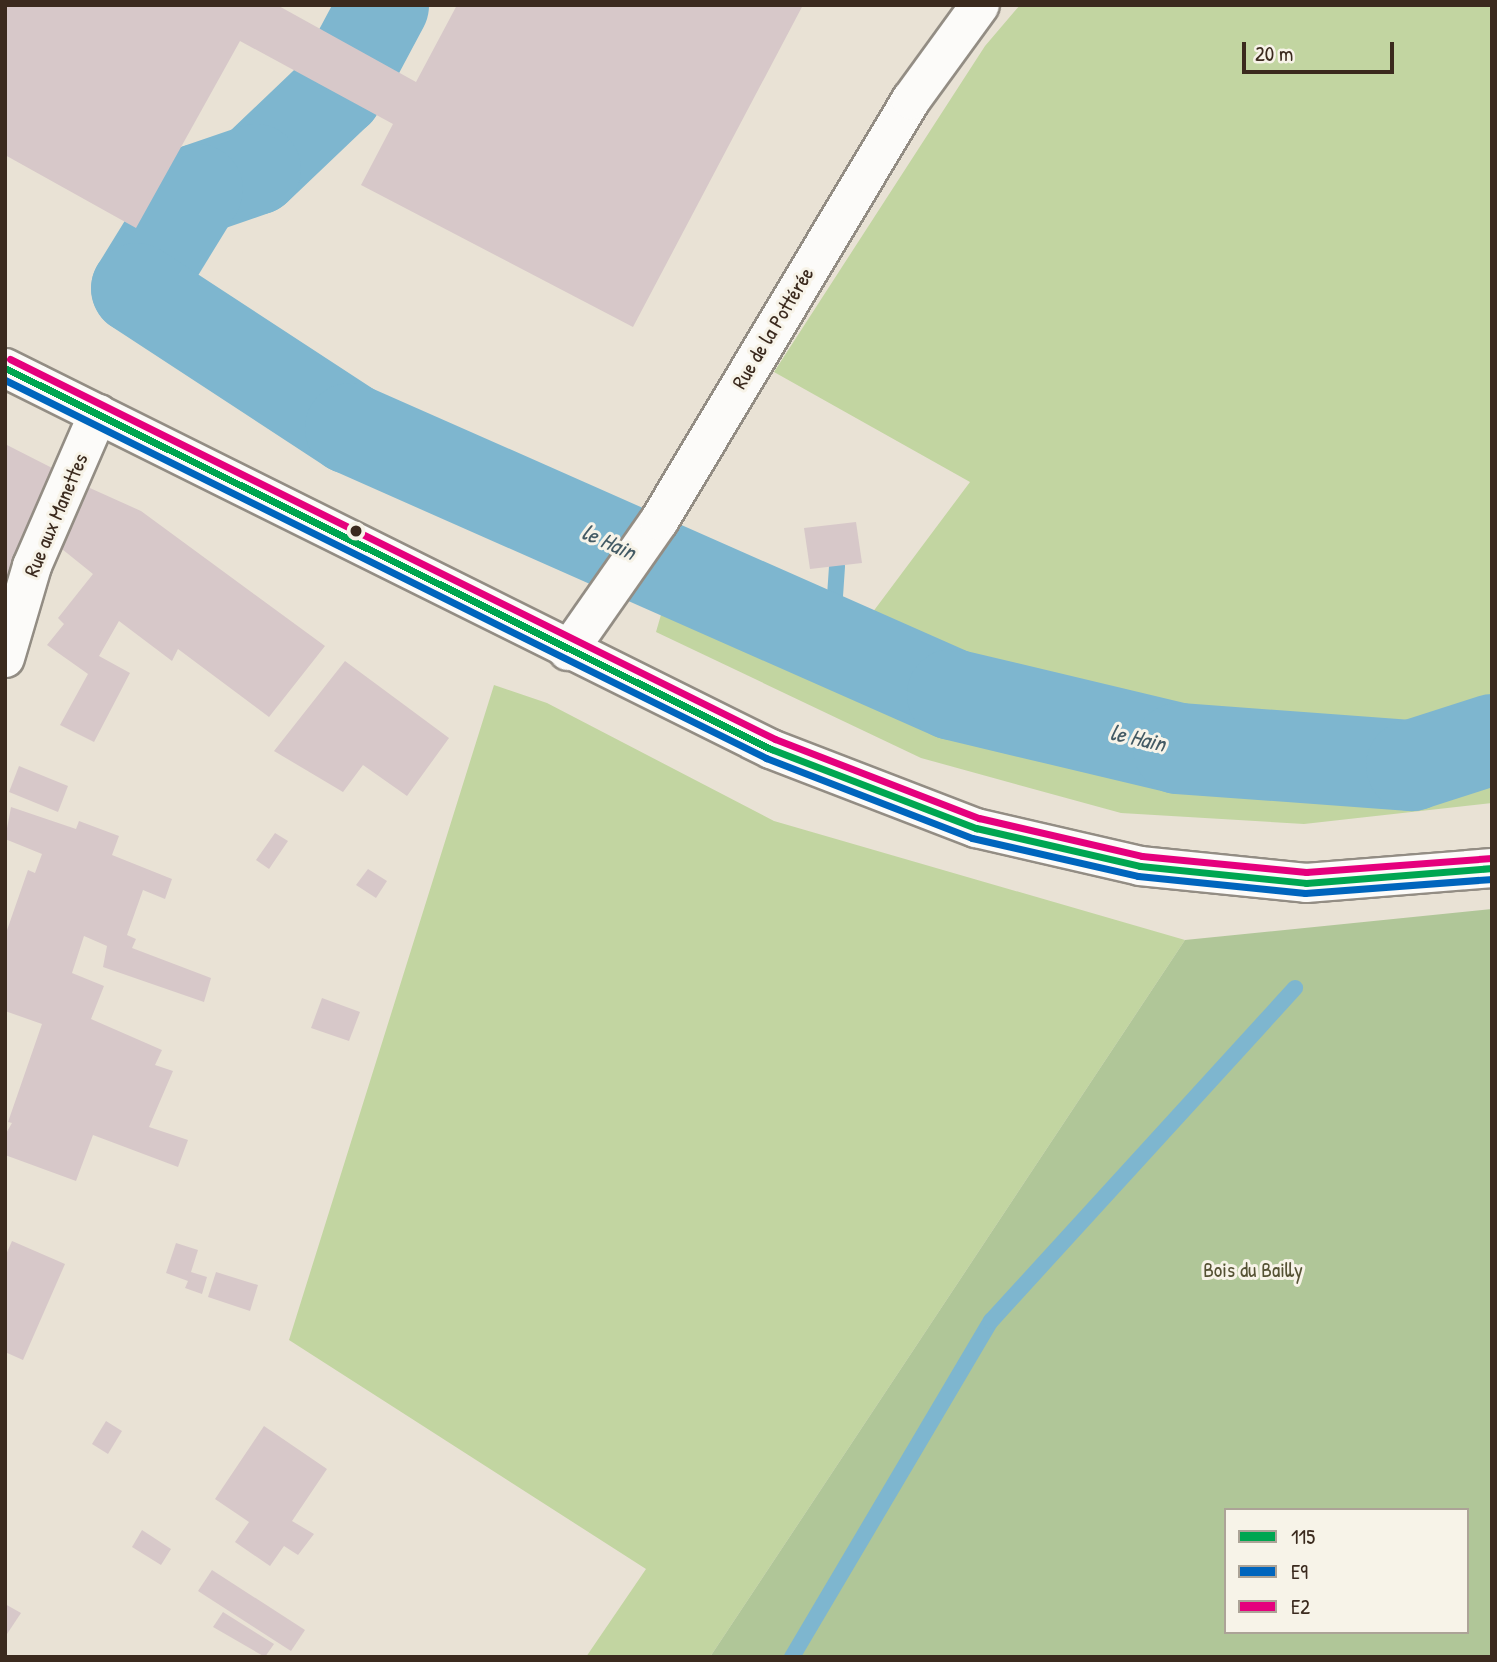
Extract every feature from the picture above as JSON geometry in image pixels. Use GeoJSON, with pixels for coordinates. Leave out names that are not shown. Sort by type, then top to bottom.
{"type":"FeatureCollection","features":[{"type":"Feature","properties":{"kind":"main road","name":"Rue de la Pottérée"},"geometry":{"type":"LineString","coordinates":[[568,651],[659,521],[911,100],[979,5]]}},
{"type":"Feature","properties":{"kind":"main road"},"geometry":{"type":"LineString","coordinates":[[5,368],[568,651],[771,749],[976,828],[1140,866],[1306,883],[1492,868]]}},
{"type":"Feature","properties":{"kind":"main road","name":"Rue aux Manettes"},"geometry":{"type":"LineString","coordinates":[[5,658],[32,566],[98,414]]}},
{"type":"Feature","properties":{"kind":"green space"},"geometry":{"type":"Polygon","coordinates":[[[1020,5],[1492,5],[1492,803],[1304,824],[1121,813],[921,758],[656,632],[671,580],[834,664],[970,482],[774,372],[985,46],[1020,5]]]}},
{"type":"Feature","properties":{"kind":"green space"},"geometry":{"type":"Polygon","coordinates":[[[494,685],[547,703],[774,821],[1185,940],[710,1657],[586,1657],[646,1569],[289,1340],[494,685]]]}},
{"type":"Feature","properties":{"kind":"green space","name":"Bois du Bailly"},"geometry":{"type":"Polygon","coordinates":[[[1492,909],[1492,1657],[710,1657],[1185,940],[1492,909]]]}},
{"type":"Feature","properties":{"kind":"building"},"geometry":{"type":"Polygon","coordinates":[[[5,5],[277,5],[416,82],[457,5],[803,5],[633,327],[361,185],[393,124],[240,41],[136,228],[5,155],[5,5]]]}},
{"type":"Feature","properties":{"kind":"building"},"geometry":{"type":"Polygon","coordinates":[[[5,444],[58,471],[5,598],[5,444]]]}},
{"type":"Feature","properties":{"kind":"building"},"geometry":{"type":"Polygon","coordinates":[[[81,484],[141,511],[325,646],[269,717],[178,649],[172,661],[119,621],[99,656],[130,673],[94,742],[60,725],[88,674],[47,645],[64,624],[58,618],[93,574],[52,541],[81,484]]]}},
{"type":"Feature","properties":{"kind":"building"},"geometry":{"type":"Polygon","coordinates":[[[856,522],[862,563],[810,569],[804,528],[856,522]]]}},
{"type":"Feature","properties":{"kind":"building"},"geometry":{"type":"Polygon","coordinates":[[[345,661],[449,738],[407,796],[363,765],[343,792],[274,751],[345,661]]]}},
{"type":"Feature","properties":{"kind":"building"},"geometry":{"type":"Polygon","coordinates":[[[19,766],[68,786],[58,812],[9,792],[19,766]]]}},
{"type":"Feature","properties":{"kind":"building"},"geometry":{"type":"Polygon","coordinates":[[[11,807],[76,829],[79,821],[119,836],[112,855],[172,879],[165,899],[143,890],[127,935],[136,939],[132,948],[211,978],[204,1002],[103,967],[107,946],[84,936],[72,973],[104,986],[91,1019],[162,1050],[155,1065],[173,1071],[149,1127],[188,1140],[178,1167],[93,1135],[76,1181],[5,1155],[5,1135],[12,1123],[8,1122],[42,1024],[5,1011],[6,933],[28,870],[35,873],[42,854],[5,839],[11,807]]]}},
{"type":"Feature","properties":{"kind":"building"},"geometry":{"type":"Polygon","coordinates":[[[275,833],[288,841],[269,869],[256,860],[275,833]]]}},
{"type":"Feature","properties":{"kind":"building"},"geometry":{"type":"Polygon","coordinates":[[[368,869],[387,881],[376,898],[356,885],[368,869]]]}},
{"type":"Feature","properties":{"kind":"building"},"geometry":{"type":"Polygon","coordinates":[[[322,998],[360,1012],[349,1041],[311,1028],[322,998]]]}},
{"type":"Feature","properties":{"kind":"building"},"geometry":{"type":"Polygon","coordinates":[[[12,1241],[65,1264],[23,1360],[5,1352],[5,1257],[12,1241]]]}},
{"type":"Feature","properties":{"kind":"building"},"geometry":{"type":"Polygon","coordinates":[[[176,1243],[198,1250],[191,1272],[207,1277],[202,1294],[185,1288],[188,1281],[166,1273],[176,1243]]]}},
{"type":"Feature","properties":{"kind":"building"},"geometry":{"type":"Polygon","coordinates":[[[216,1272],[258,1285],[250,1311],[208,1297],[216,1272]]]}},
{"type":"Feature","properties":{"kind":"building"},"geometry":{"type":"Polygon","coordinates":[[[106,1421],[122,1431],[108,1454],[92,1444],[106,1421]]]}},
{"type":"Feature","properties":{"kind":"building"},"geometry":{"type":"Polygon","coordinates":[[[264,1426],[327,1469],[292,1521],[314,1534],[298,1555],[284,1546],[270,1566],[235,1542],[249,1522],[215,1499],[264,1426]]]}},
{"type":"Feature","properties":{"kind":"building"},"geometry":{"type":"Polygon","coordinates":[[[142,1530],[171,1549],[161,1565],[132,1547],[142,1530]]]}},
{"type":"Feature","properties":{"kind":"building"},"geometry":{"type":"Polygon","coordinates":[[[212,1570],[305,1630],[291,1651],[198,1591],[212,1570]]]}},
{"type":"Feature","properties":{"kind":"building"},"geometry":{"type":"Polygon","coordinates":[[[5,1604],[21,1613],[5,1637],[5,1604]]]}},
{"type":"Feature","properties":{"kind":"building"},"geometry":{"type":"Polygon","coordinates":[[[223,1612],[274,1644],[265,1657],[213,1627],[223,1612]]]}},
{"type":"Feature","properties":{"kind":"waterway","name":"le Hain"},"geometry":{"type":"LineString","coordinates":[[383,5],[337,91],[255,169],[197,189],[136,288],[350,428],[952,694],[1178,748],[1411,765],[1492,739]]}},
{"type":"Feature","properties":{"kind":"waterway"},"geometry":{"type":"LineString","coordinates":[[832,640],[837,566]]}},
{"type":"Feature","properties":{"kind":"waterway"},"geometry":{"type":"LineString","coordinates":[[792,1657],[991,1321],[1295,988]]}},
{"type":"Feature","properties":{"kind":"transit line","name":"E2"},"geometry":{"type":"LineString","coordinates":[[10,359],[775,739],[979,818],[1142,856],[1306,872],[1491,858]]}},
{"type":"Feature","properties":{"kind":"transit line","name":"115"},"geometry":{"type":"LineString","coordinates":[[5,368],[771,749],[976,828],[1140,866],[1306,883],[1492,868]]}},
{"type":"Feature","properties":{"kind":"transit line","name":"E9"},"geometry":{"type":"LineString","coordinates":[[5,380],[766,758],[972,838],[1138,876],[1305,893],[1492,879]]}}]}
